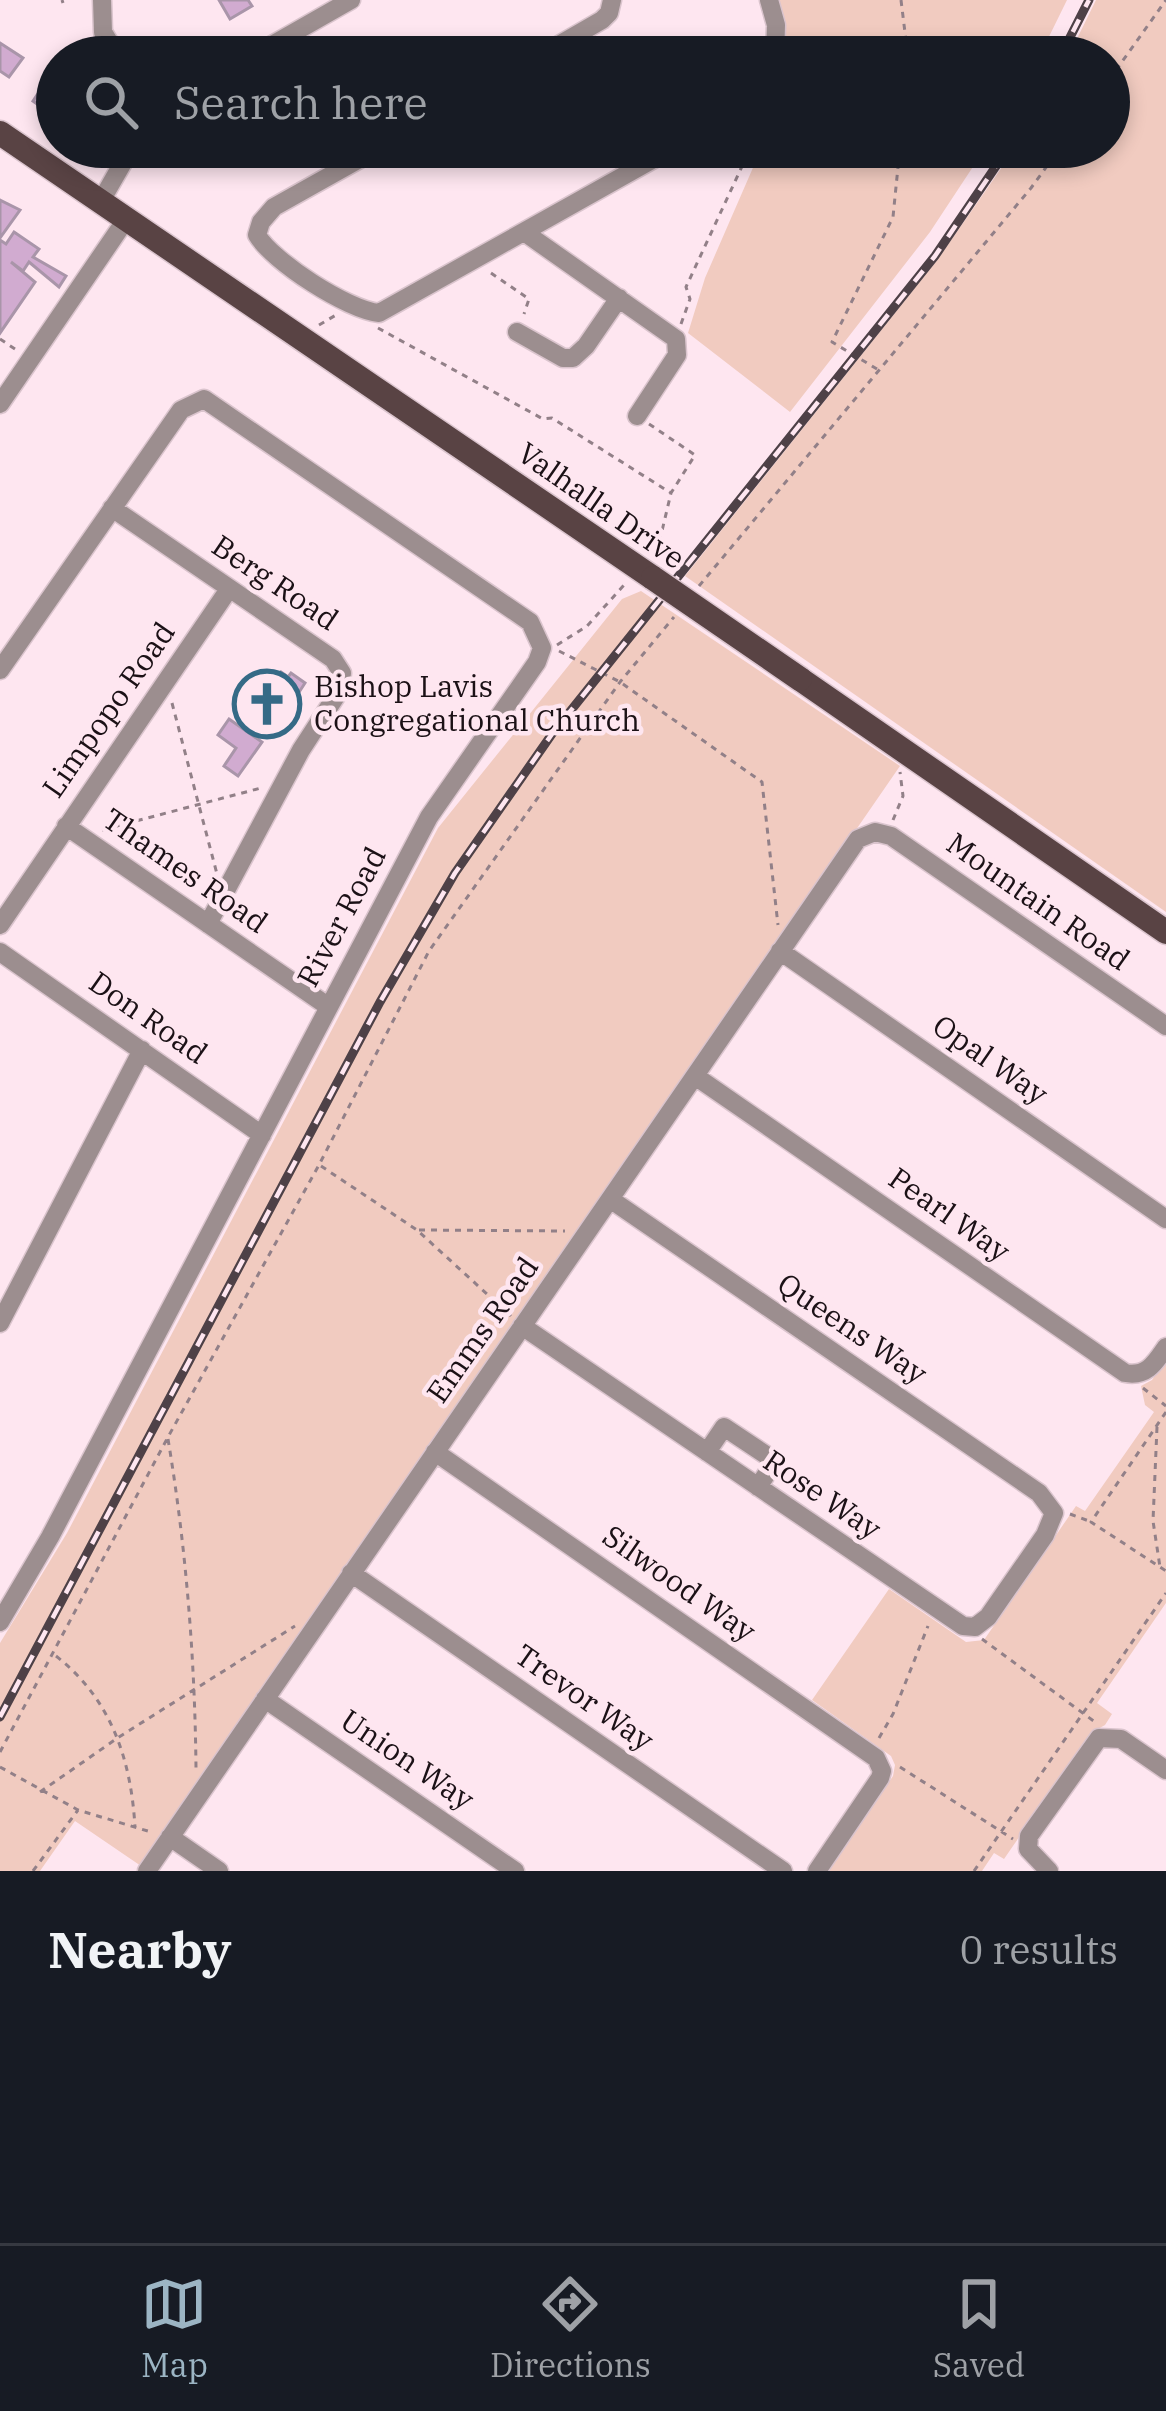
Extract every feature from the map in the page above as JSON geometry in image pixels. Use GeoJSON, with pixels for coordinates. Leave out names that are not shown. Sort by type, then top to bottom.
{"type":"FeatureCollection","features":[{"type":"Feature","properties":{"kind":"main road","name":"Valhalla Drive"},"geometry":{"type":"LineString","coordinates":[[0,133],[36,157]]}},
{"type":"Feature","properties":{"kind":"main road","name":"Valhalla Drive"},"geometry":{"type":"LineString","coordinates":[[51,168],[1166,932]]}},
{"type":"Feature","properties":{"kind":"street"},"geometry":{"type":"LineString","coordinates":[[102,0],[105,36]]}},
{"type":"Feature","properties":{"kind":"street"},"geometry":{"type":"LineString","coordinates":[[574,36],[602,20],[612,0]]}},
{"type":"Feature","properties":{"kind":"street"},"geometry":{"type":"LineString","coordinates":[[769,0],[776,36]]}},
{"type":"Feature","properties":{"kind":"street"},"geometry":{"type":"LineString","coordinates":[[287,36],[345,2]]}},
{"type":"Feature","properties":{"kind":"street"},"geometry":{"type":"LineString","coordinates":[[100,201],[120,168]]}},
{"type":"Feature","properties":{"kind":"street"},"geometry":{"type":"LineString","coordinates":[[344,168],[274,207],[258,227],[259,240],[361,310],[390,310],[638,168]]}},
{"type":"Feature","properties":{"kind":"street"},"geometry":{"type":"LineString","coordinates":[[2,397],[127,218]]}},
{"type":"Feature","properties":{"kind":"street"},"geometry":{"type":"LineString","coordinates":[[524,232],[672,334],[677,355],[637,416]]}},
{"type":"Feature","properties":{"kind":"street"},"geometry":{"type":"LineString","coordinates":[[517,332],[563,358],[573,358],[619,298]]}},
{"type":"Feature","properties":{"kind":"street","name":"River Road"},"geometry":{"type":"LineString","coordinates":[[0,1622],[6,1597],[50,1537],[429,817],[537,662],[542,642],[530,622],[211,401],[198,400],[181,410],[112,508]]}},
{"type":"Feature","properties":{"kind":"street"},"geometry":{"type":"LineString","coordinates":[[0,670],[112,508]]}},
{"type":"Feature","properties":{"kind":"street","name":"Berg Road"},"geometry":{"type":"LineString","coordinates":[[112,508],[333,659],[342,674],[340,690],[208,924]]}},
{"type":"Feature","properties":{"kind":"street","name":"Limpopo Road"},"geometry":{"type":"LineString","coordinates":[[0,925],[229,589]]}},
{"type":"Feature","properties":{"kind":"street","name":"Thames Road"},"geometry":{"type":"LineString","coordinates":[[66,826],[329,1007]]}},
{"type":"Feature","properties":{"kind":"street","name":"Emms Road"},"geometry":{"type":"LineString","coordinates":[[147,1871],[854,844],[863,835],[880,833]]}},
{"type":"Feature","properties":{"kind":"street","name":"Mountain Road"},"geometry":{"type":"LineString","coordinates":[[880,833],[1166,1026]]}},
{"type":"Feature","properties":{"kind":"street","name":"Opal Way"},"geometry":{"type":"LineString","coordinates":[[780,951],[1166,1219]]}},
{"type":"Feature","properties":{"kind":"street","name":"Don Road"},"geometry":{"type":"LineString","coordinates":[[0,952],[262,1135]]}},
{"type":"Feature","properties":{"kind":"street"},"geometry":{"type":"LineString","coordinates":[[0,1323],[142,1050]]}},
{"type":"Feature","properties":{"kind":"street","name":"Pearl Way"},"geometry":{"type":"LineString","coordinates":[[694,1076],[1125,1373],[1138,1375]]}},
{"type":"Feature","properties":{"kind":"street","name":"Queens Way"},"geometry":{"type":"LineString","coordinates":[[610,1199],[1039,1493],[1054,1514]]}},
{"type":"Feature","properties":{"kind":"street","name":"Rose Way"},"geometry":{"type":"LineString","coordinates":[[522,1326],[956,1623],[975,1627]]}},
{"type":"Feature","properties":{"kind":"street"},"geometry":{"type":"LineString","coordinates":[[1138,1375],[1151,1368],[1166,1347]]}},
{"type":"Feature","properties":{"kind":"street"},"geometry":{"type":"LineString","coordinates":[[706,1452],[724,1426],[775,1461],[758,1487]]}},
{"type":"Feature","properties":{"kind":"street","name":"Silwood Way"},"geometry":{"type":"LineString","coordinates":[[435,1452],[869,1751],[882,1771]]}},
{"type":"Feature","properties":{"kind":"street"},"geometry":{"type":"LineString","coordinates":[[975,1627],[988,1617],[1046,1535],[1054,1514]]}},
{"type":"Feature","properties":{"kind":"street","name":"Trevor Way"},"geometry":{"type":"LineString","coordinates":[[351,1574],[783,1871]]}},
{"type":"Feature","properties":{"kind":"street","name":"Union Way"},"geometry":{"type":"LineString","coordinates":[[265,1699],[515,1871]]}},
{"type":"Feature","properties":{"kind":"street"},"geometry":{"type":"LineString","coordinates":[[1049,1871],[1033,1857],[1028,1842],[1032,1830],[1092,1744],[1113,1737],[1166,1770]]}},
{"type":"Feature","properties":{"kind":"street"},"geometry":{"type":"LineString","coordinates":[[817,1871],[882,1771]]}},
{"type":"Feature","properties":{"kind":"street"},"geometry":{"type":"LineString","coordinates":[[170,1837],[219,1871]]}},
{"type":"Feature","properties":{"kind":"path"},"geometry":{"type":"LineString","coordinates":[[901,0],[905,36]]}},
{"type":"Feature","properties":{"kind":"path"},"geometry":{"type":"LineString","coordinates":[[1130,51],[1166,0]]}},
{"type":"Feature","properties":{"kind":"path"},"geometry":{"type":"LineString","coordinates":[[672,334],[684,321],[690,299],[686,286],[741,168]]}},
{"type":"Feature","properties":{"kind":"path"},"geometry":{"type":"LineString","coordinates":[[877,369],[832,342],[893,217],[898,168]]}},
{"type":"Feature","properties":{"kind":"path"},"geometry":{"type":"LineString","coordinates":[[696,590],[1045,168]]}},
{"type":"Feature","properties":{"kind":"path"},"geometry":{"type":"LineString","coordinates":[[479,258],[488,271],[529,299],[517,332]]}},
{"type":"Feature","properties":{"kind":"path"},"geometry":{"type":"LineString","coordinates":[[316,328],[330,317],[361,310],[386,334],[543,419],[552,418],[670,493]]}},
{"type":"Feature","properties":{"kind":"path"},"geometry":{"type":"LineString","coordinates":[[0,339],[31,360]]}},
{"type":"Feature","properties":{"kind":"path"},"geometry":{"type":"LineString","coordinates":[[637,416],[695,455],[670,493],[661,535],[644,570],[587,626],[552,647],[620,682],[763,782],[780,951]]}},
{"type":"Feature","properties":{"kind":"path"},"geometry":{"type":"LineString","coordinates":[[0,1753],[167,1437],[320,1165],[429,951],[620,682],[681,609]]}},
{"type":"Feature","properties":{"kind":"path"},"geometry":{"type":"LineString","coordinates":[[162,687],[171,696],[224,895]]}},
{"type":"Feature","properties":{"kind":"path"},"geometry":{"type":"LineString","coordinates":[[880,833],[903,796],[901,764]]}},
{"type":"Feature","properties":{"kind":"path"},"geometry":{"type":"LineString","coordinates":[[84,838],[282,786]]}},
{"type":"Feature","properties":{"kind":"path"},"geometry":{"type":"LineString","coordinates":[[320,1165],[417,1230],[522,1326]]}},
{"type":"Feature","properties":{"kind":"path"},"geometry":{"type":"LineString","coordinates":[[417,1230],[587,1231]]}},
{"type":"Feature","properties":{"kind":"path"},"geometry":{"type":"LineString","coordinates":[[1091,1522],[1166,1409],[1144,1389],[1138,1375]]}},
{"type":"Feature","properties":{"kind":"path"},"geometry":{"type":"LineString","coordinates":[[1157,1425],[1154,1521],[1160,1567]]}},
{"type":"Feature","properties":{"kind":"path"},"geometry":{"type":"LineString","coordinates":[[167,1437],[195,1691],[196,1776],[207,1784]]}},
{"type":"Feature","properties":{"kind":"path"},"geometry":{"type":"LineString","coordinates":[[1054,1514],[1091,1522],[1166,1571]]}},
{"type":"Feature","properties":{"kind":"path"},"geometry":{"type":"LineString","coordinates":[[974,1871],[1166,1593]]}},
{"type":"Feature","properties":{"kind":"path"},"geometry":{"type":"LineString","coordinates":[[869,1751],[893,1714],[928,1630],[932,1607]]}},
{"type":"Feature","properties":{"kind":"path"},"geometry":{"type":"LineString","coordinates":[[40,1792],[296,1625]]}},
{"type":"Feature","properties":{"kind":"path"},"geometry":{"type":"LineString","coordinates":[[975,1627],[983,1641],[1113,1737]]}},
{"type":"Feature","properties":{"kind":"path"},"geometry":{"type":"LineString","coordinates":[[55,1654],[82,1676],[119,1737],[133,1786],[135,1827]]}},
{"type":"Feature","properties":{"kind":"path"},"geometry":{"type":"LineString","coordinates":[[882,1771],[897,1765],[1013,1840],[1028,1842]]}},
{"type":"Feature","properties":{"kind":"path"},"geometry":{"type":"LineString","coordinates":[[0,1768],[78,1810],[170,1837]]}},
{"type":"Feature","properties":{"kind":"path"},"geometry":{"type":"LineString","coordinates":[[33,1871],[78,1810]]}},
{"type":"Feature","properties":{"kind":"shaded area"},"geometry":{"type":"Polygon","coordinates":[[[777,0],[1067,0],[1049,36],[785,36],[777,0]]]}},
{"type":"Feature","properties":{"kind":"shaded area"},"geometry":{"type":"Polygon","coordinates":[[[1096,0],[1166,0],[1166,912],[685,576],[938,259],[1001,168],[1130,168],[1130,36],[1078,36],[1096,0]]]}},
{"type":"Feature","properties":{"kind":"shaded area"},"geometry":{"type":"Polygon","coordinates":[[[753,168],[972,168],[930,232],[790,412],[688,333],[705,278],[753,168]]]}},
{"type":"Feature","properties":{"kind":"shaded area"},"geometry":{"type":"Polygon","coordinates":[[[641,591],[900,766],[141,1866],[75,1821],[40,1871],[0,1871],[0,1643],[67,1533],[438,828],[622,599],[641,591]]]}},
{"type":"Feature","properties":{"kind":"shaded area"},"geometry":{"type":"Polygon","coordinates":[[[1166,1360],[1166,1603],[1097,1703],[1112,1714],[1105,1725],[1091,1733],[1004,1859],[994,1853],[982,1871],[829,1871],[893,1776],[895,1765],[891,1756],[812,1700],[889,1589],[966,1642],[984,1640],[1076,1506],[1085,1511],[1154,1412],[1145,1405],[1141,1386],[1152,1380],[1166,1360]]]}},
{"type":"Feature","properties":{"kind":"building"},"geometry":{"type":"Polygon","coordinates":[[[219,0],[248,0],[252,6],[230,19],[219,0]]]}},
{"type":"Feature","properties":{"kind":"building"},"geometry":{"type":"Polygon","coordinates":[[[0,43],[23,58],[9,77],[0,71],[0,43]]]}},
{"type":"Feature","properties":{"kind":"building"},"geometry":{"type":"Polygon","coordinates":[[[0,200],[20,210],[0,238],[0,200]]]}},
{"type":"Feature","properties":{"kind":"building"},"geometry":{"type":"Polygon","coordinates":[[[14,232],[39,249],[33,257],[66,276],[59,287],[29,262],[23,271],[11,262],[35,282],[0,333],[0,240],[6,244],[14,232]]]}},
{"type":"Feature","properties":{"kind":"building","name":"Bishop Lavis Congregational Church"},"geometry":{"type":"Polygon","coordinates":[[[281,672],[305,683],[272,734],[238,711],[252,690],[263,698],[281,672]]]}},
{"type":"Feature","properties":{"kind":"building"},"geometry":{"type":"Polygon","coordinates":[[[229,719],[262,742],[238,776],[224,766],[236,748],[218,735],[229,719]]]}},
{"type":"Feature","properties":{"kind":"railway"},"geometry":{"type":"LineString","coordinates":[[1071,36],[1089,0]]}},
{"type":"Feature","properties":{"kind":"railway"},"geometry":{"type":"LineString","coordinates":[[0,1717],[380,1002],[455,873],[552,734],[935,256],[995,168]]}},
{"type":"Feature","properties":{"kind":"place","name":"Bishop Lavis Congregational Church"},"geometry":{"type":"Point","coordinates":[267,704]}}]}
